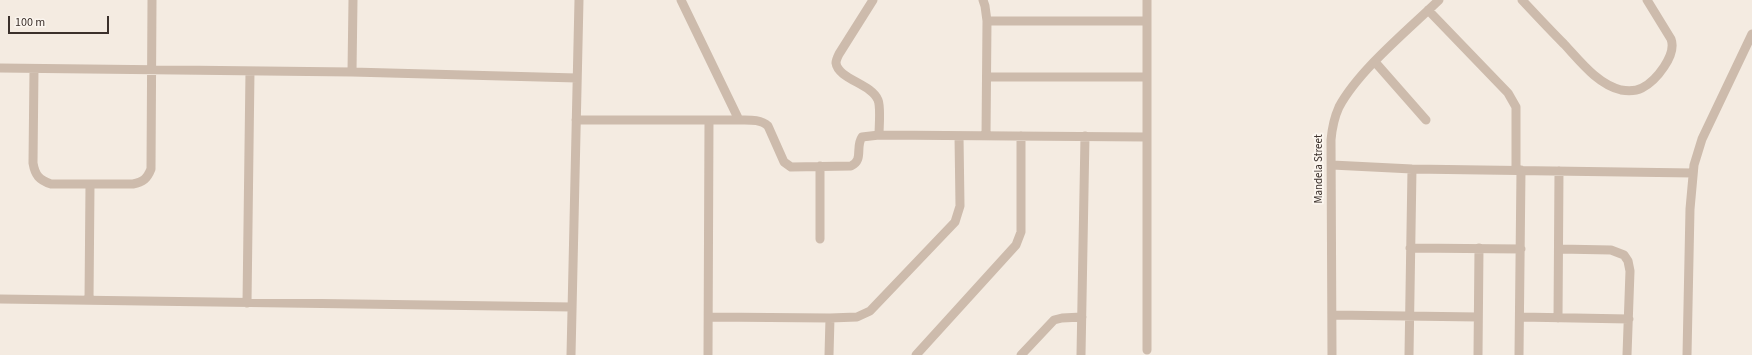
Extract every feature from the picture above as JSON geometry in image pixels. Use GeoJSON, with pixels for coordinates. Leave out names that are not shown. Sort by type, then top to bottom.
{"type":"FeatureCollection","features":[{"type":"Feature","properties":{"kind":"street"},"geometry":{"type":"LineString","coordinates":[[34,69],[33,163],[34,172],[39,179],[51,184],[90,185],[133,184],[143,181],[148,177],[151,169],[152,0]]}},
{"type":"Feature","properties":{"kind":"street"},"geometry":{"type":"LineString","coordinates":[[352,72],[353,0]]}},
{"type":"Feature","properties":{"kind":"street"},"geometry":{"type":"LineString","coordinates":[[571,355],[579,0]]}},
{"type":"Feature","properties":{"kind":"street"},"geometry":{"type":"LineString","coordinates":[[681,0],[739,120]]}},
{"type":"Feature","properties":{"kind":"street"},"geometry":{"type":"LineString","coordinates":[[872,0],[839,54],[836,62],[839,68],[846,75],[873,92],[878,100],[879,135]]}},
{"type":"Feature","properties":{"kind":"street"},"geometry":{"type":"LineString","coordinates":[[983,0],[988,21],[986,136]]}},
{"type":"Feature","properties":{"kind":"street"},"geometry":{"type":"LineString","coordinates":[[1147,0],[1147,350]]}},
{"type":"Feature","properties":{"kind":"street","name":"Mandela Street"},"geometry":{"type":"LineString","coordinates":[[1332,355],[1332,129],[1339,109],[1349,92],[1375,62],[1439,0]]}},
{"type":"Feature","properties":{"kind":"street"},"geometry":{"type":"LineString","coordinates":[[1522,0],[1595,76],[1612,86],[1626,90],[1635,90],[1646,85],[1660,72],[1672,52],[1673,43],[1647,0]]}},
{"type":"Feature","properties":{"kind":"street"},"geometry":{"type":"LineString","coordinates":[[1428,10],[1508,93],[1514,102],[1516,112],[1519,170],[1519,355]]}},
{"type":"Feature","properties":{"kind":"street"},"geometry":{"type":"LineString","coordinates":[[988,21],[1147,21]]}},
{"type":"Feature","properties":{"kind":"street"},"geometry":{"type":"LineString","coordinates":[[1687,355],[1690,209],[1693,173],[1702,139],[1752,34]]}},
{"type":"Feature","properties":{"kind":"street"},"geometry":{"type":"LineString","coordinates":[[1375,62],[1426,120]]}},
{"type":"Feature","properties":{"kind":"street"},"geometry":{"type":"LineString","coordinates":[[0,68],[352,72],[577,78]]}},
{"type":"Feature","properties":{"kind":"street"},"geometry":{"type":"LineString","coordinates":[[248,303],[250,71]]}},
{"type":"Feature","properties":{"kind":"street"},"geometry":{"type":"LineString","coordinates":[[987,77],[1146,77]]}},
{"type":"Feature","properties":{"kind":"street"},"geometry":{"type":"LineString","coordinates":[[576,120],[739,120],[764,122],[768,126],[787,165],[791,166],[851,166],[856,164],[858,160],[860,141],[862,138],[879,135],[1146,137]]}},
{"type":"Feature","properties":{"kind":"street"},"geometry":{"type":"LineString","coordinates":[[708,355],[709,120]]}},
{"type":"Feature","properties":{"kind":"street"},"geometry":{"type":"LineString","coordinates":[[709,317],[830,318],[857,316],[870,311],[955,222],[960,206],[959,136]]}},
{"type":"Feature","properties":{"kind":"street"},"geometry":{"type":"LineString","coordinates":[[916,355],[1016,245],[1021,232],[1021,136]]}},
{"type":"Feature","properties":{"kind":"street"},"geometry":{"type":"LineString","coordinates":[[1081,355],[1085,136]]}},
{"type":"Feature","properties":{"kind":"street"},"geometry":{"type":"LineString","coordinates":[[1332,165],[1412,169],[1693,173]]}},
{"type":"Feature","properties":{"kind":"street"},"geometry":{"type":"LineString","coordinates":[[820,166],[820,239]]}},
{"type":"Feature","properties":{"kind":"street"},"geometry":{"type":"LineString","coordinates":[[1409,355],[1412,169]]}},
{"type":"Feature","properties":{"kind":"street"},"geometry":{"type":"LineString","coordinates":[[1558,318],[1559,172]]}},
{"type":"Feature","properties":{"kind":"street"},"geometry":{"type":"LineString","coordinates":[[89,300],[90,185]]}},
{"type":"Feature","properties":{"kind":"street"},"geometry":{"type":"LineString","coordinates":[[1410,248],[1520,249]]}},
{"type":"Feature","properties":{"kind":"street"},"geometry":{"type":"LineString","coordinates":[[1478,355],[1479,248]]}},
{"type":"Feature","properties":{"kind":"street"},"geometry":{"type":"LineString","coordinates":[[1559,249],[1611,250],[1624,255],[1628,262],[1630,271],[1627,355]]}},
{"type":"Feature","properties":{"kind":"street"},"geometry":{"type":"LineString","coordinates":[[0,299],[572,307]]}},
{"type":"Feature","properties":{"kind":"street"},"geometry":{"type":"LineString","coordinates":[[1333,315],[1478,317]]}},
{"type":"Feature","properties":{"kind":"street"},"geometry":{"type":"LineString","coordinates":[[1021,355],[1054,320],[1082,317]]}},
{"type":"Feature","properties":{"kind":"street"},"geometry":{"type":"LineString","coordinates":[[1520,317],[1628,319]]}},
{"type":"Feature","properties":{"kind":"street"},"geometry":{"type":"LineString","coordinates":[[829,355],[830,318]]}}]}
